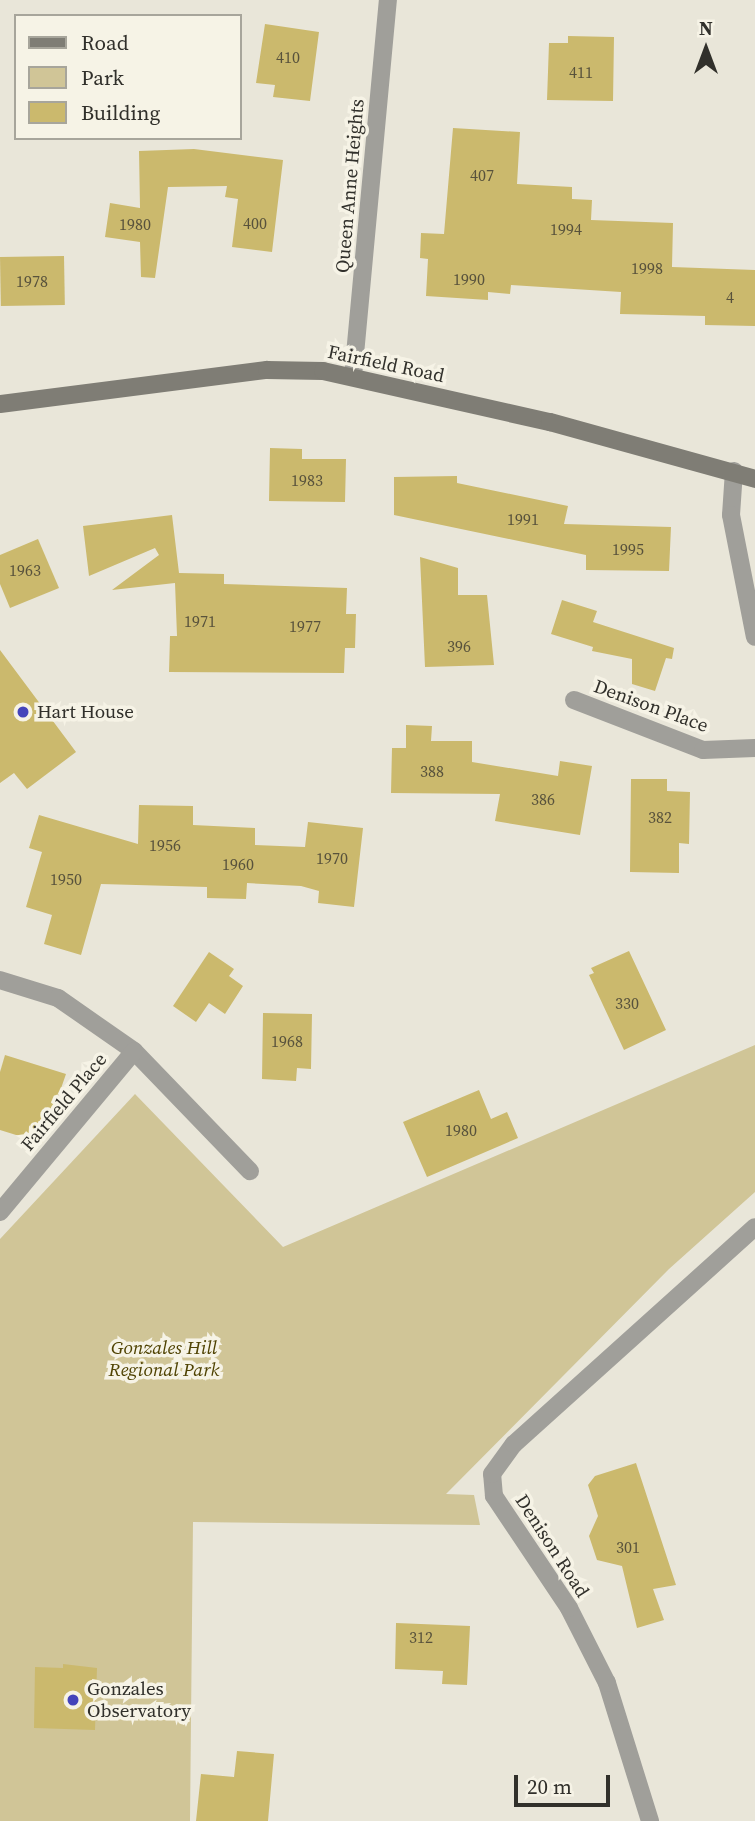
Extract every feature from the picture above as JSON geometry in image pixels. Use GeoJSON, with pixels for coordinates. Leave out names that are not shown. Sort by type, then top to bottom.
{"type":"FeatureCollection","features":[{"type":"Feature","properties":{"kind":"street","name":"Queen Anne Heights"},"geometry":{"type":"LineString","coordinates":[[353,376],[388,0]]}},
{"type":"Feature","properties":{"kind":"street","name":"Fairfield Road"},"geometry":{"type":"LineString","coordinates":[[0,404],[267,370],[353,376],[734,471],[755,479]]}},
{"type":"Feature","properties":{"kind":"street"},"geometry":{"type":"LineString","coordinates":[[734,471],[731,515],[755,637]]}},
{"type":"Feature","properties":{"kind":"street","name":"Denison Place"},"geometry":{"type":"LineString","coordinates":[[574,700],[703,750],[755,748]]}},
{"type":"Feature","properties":{"kind":"street","name":"Fairfield Place"},"geometry":{"type":"LineString","coordinates":[[0,980],[58,998],[134,1051],[250,1171]]}},
{"type":"Feature","properties":{"kind":"street","name":"Fairfield Place"},"geometry":{"type":"LineString","coordinates":[[0,1212],[134,1051]]}},
{"type":"Feature","properties":{"kind":"street","name":"Denison Road"},"geometry":{"type":"LineString","coordinates":[[650,1821],[607,1684],[569,1608],[494,1496],[492,1474],[514,1444],[755,1227]]}},
{"type":"Feature","properties":{"kind":"green space","name":"Gonzales Hill Regional Park"},"geometry":{"type":"Polygon","coordinates":[[[755,1045],[755,1192],[669,1269],[446,1494],[474,1495],[480,1525],[193,1522],[190,1821],[0,1821],[0,1239],[135,1094],[283,1247],[755,1045]]]}},
{"type":"Feature","properties":{"kind":"building"},"geometry":{"type":"Polygon","coordinates":[[[265,24],[319,32],[310,101],[273,97],[275,85],[256,83],[265,24]]]}},
{"type":"Feature","properties":{"kind":"building"},"geometry":{"type":"Polygon","coordinates":[[[568,36],[614,37],[613,101],[547,100],[549,43],[568,43],[568,36]]]}},
{"type":"Feature","properties":{"kind":"building"},"geometry":{"type":"Polygon","coordinates":[[[453,128],[520,132],[517,184],[572,187],[572,199],[592,200],[591,220],[673,223],[672,267],[755,270],[755,326],[705,325],[705,316],[620,314],[621,292],[511,285],[510,294],[488,292],[488,300],[426,296],[428,259],[420,258],[421,233],[444,234],[453,128]]]}},
{"type":"Feature","properties":{"kind":"building"},"geometry":{"type":"Polygon","coordinates":[[[194,149],[283,160],[272,252],[232,247],[238,199],[225,197],[227,186],[168,187],[155,278],[141,277],[140,242],[105,237],[110,203],[140,208],[139,151],[194,149]]]}},
{"type":"Feature","properties":{"kind":"building"},"geometry":{"type":"Polygon","coordinates":[[[64,256],[65,305],[1,306],[0,257],[64,256]]]}},
{"type":"Feature","properties":{"kind":"building"},"geometry":{"type":"Polygon","coordinates":[[[270,448],[302,449],[302,459],[346,459],[345,502],[269,501],[270,448]]]}},
{"type":"Feature","properties":{"kind":"building"},"geometry":{"type":"Polygon","coordinates":[[[457,476],[457,483],[568,506],[564,524],[671,527],[669,571],[586,570],[586,555],[394,515],[394,477],[457,476]]]}},
{"type":"Feature","properties":{"kind":"building"},"geometry":{"type":"Polygon","coordinates":[[[172,515],[179,573],[224,574],[224,584],[347,588],[346,614],[356,614],[355,648],[345,648],[344,673],[169,672],[170,636],[177,636],[175,583],[112,590],[159,555],[155,548],[89,576],[83,526],[172,515]]]}},
{"type":"Feature","properties":{"kind":"building"},"geometry":{"type":"Polygon","coordinates":[[[38,539],[59,588],[10,608],[0,584],[0,555],[38,539]]]}},
{"type":"Feature","properties":{"kind":"building"},"geometry":{"type":"Polygon","coordinates":[[[420,557],[458,568],[458,595],[487,595],[494,665],[425,667],[420,557]]]}},
{"type":"Feature","properties":{"kind":"building"},"geometry":{"type":"Polygon","coordinates":[[[562,600],[597,611],[593,622],[674,648],[672,659],[666,658],[655,691],[632,684],[632,659],[592,651],[593,647],[551,634],[562,600]]]}},
{"type":"Feature","properties":{"kind":"building","name":"Hart House"},"geometry":{"type":"Polygon","coordinates":[[[0,650],[76,752],[27,789],[14,773],[0,783],[0,650]]]}},
{"type":"Feature","properties":{"kind":"building"},"geometry":{"type":"Polygon","coordinates":[[[406,725],[432,726],[431,741],[472,741],[472,762],[558,776],[560,761],[592,766],[580,835],[495,821],[500,794],[391,793],[392,748],[406,748],[406,725]]]}},
{"type":"Feature","properties":{"kind":"building"},"geometry":{"type":"Polygon","coordinates":[[[631,779],[667,779],[667,791],[690,792],[689,844],[679,843],[679,873],[630,872],[631,779]]]}},
{"type":"Feature","properties":{"kind":"building"},"geometry":{"type":"Polygon","coordinates":[[[139,805],[193,806],[193,825],[255,828],[255,845],[305,847],[308,822],[363,828],[354,907],[318,903],[319,891],[301,886],[247,883],[246,899],[207,898],[207,887],[101,884],[81,955],[44,944],[52,915],[26,907],[42,852],[29,848],[39,815],[138,844],[139,805]]]}},
{"type":"Feature","properties":{"kind":"building"},"geometry":{"type":"Polygon","coordinates":[[[629,951],[666,1030],[624,1050],[589,975],[594,973],[591,968],[629,951]]]}},
{"type":"Feature","properties":{"kind":"building"},"geometry":{"type":"Polygon","coordinates":[[[209,952],[234,969],[229,976],[243,986],[225,1014],[209,1003],[196,1022],[173,1006],[209,952]]]}},
{"type":"Feature","properties":{"kind":"building"},"geometry":{"type":"Polygon","coordinates":[[[263,1013],[312,1014],[311,1069],[297,1068],[296,1081],[262,1079],[263,1013]]]}},
{"type":"Feature","properties":{"kind":"building"},"geometry":{"type":"Polygon","coordinates":[[[5,1055],[66,1074],[42,1143],[0,1130],[0,1072],[5,1055]]]}},
{"type":"Feature","properties":{"kind":"building"},"geometry":{"type":"Polygon","coordinates":[[[479,1090],[491,1119],[507,1112],[518,1138],[427,1177],[403,1122],[479,1090]]]}},
{"type":"Feature","properties":{"kind":"building"},"geometry":{"type":"Polygon","coordinates":[[[636,1463],[676,1585],[653,1589],[664,1620],[637,1628],[622,1566],[597,1560],[589,1536],[598,1516],[588,1485],[595,1476],[636,1463]]]}},
{"type":"Feature","properties":{"kind":"building"},"geometry":{"type":"Polygon","coordinates":[[[396,1623],[470,1626],[467,1685],[442,1684],[443,1671],[395,1669],[396,1623]]]}},
{"type":"Feature","properties":{"kind":"building","name":"Gonzales Observatory"},"geometry":{"type":"Polygon","coordinates":[[[63,1664],[97,1668],[95,1730],[34,1728],[35,1667],[63,1668],[63,1664]]]}},
{"type":"Feature","properties":{"kind":"building"},"geometry":{"type":"Polygon","coordinates":[[[237,1751],[274,1754],[268,1821],[196,1821],[201,1774],[234,1777],[237,1751]]]}},
{"type":"Feature","properties":{"kind":"place","name":"Hart House"},"geometry":{"type":"Point","coordinates":[23,712]}},
{"type":"Feature","properties":{"kind":"place","name":"Gonzales Observatory"},"geometry":{"type":"Point","coordinates":[73,1700]}}]}
